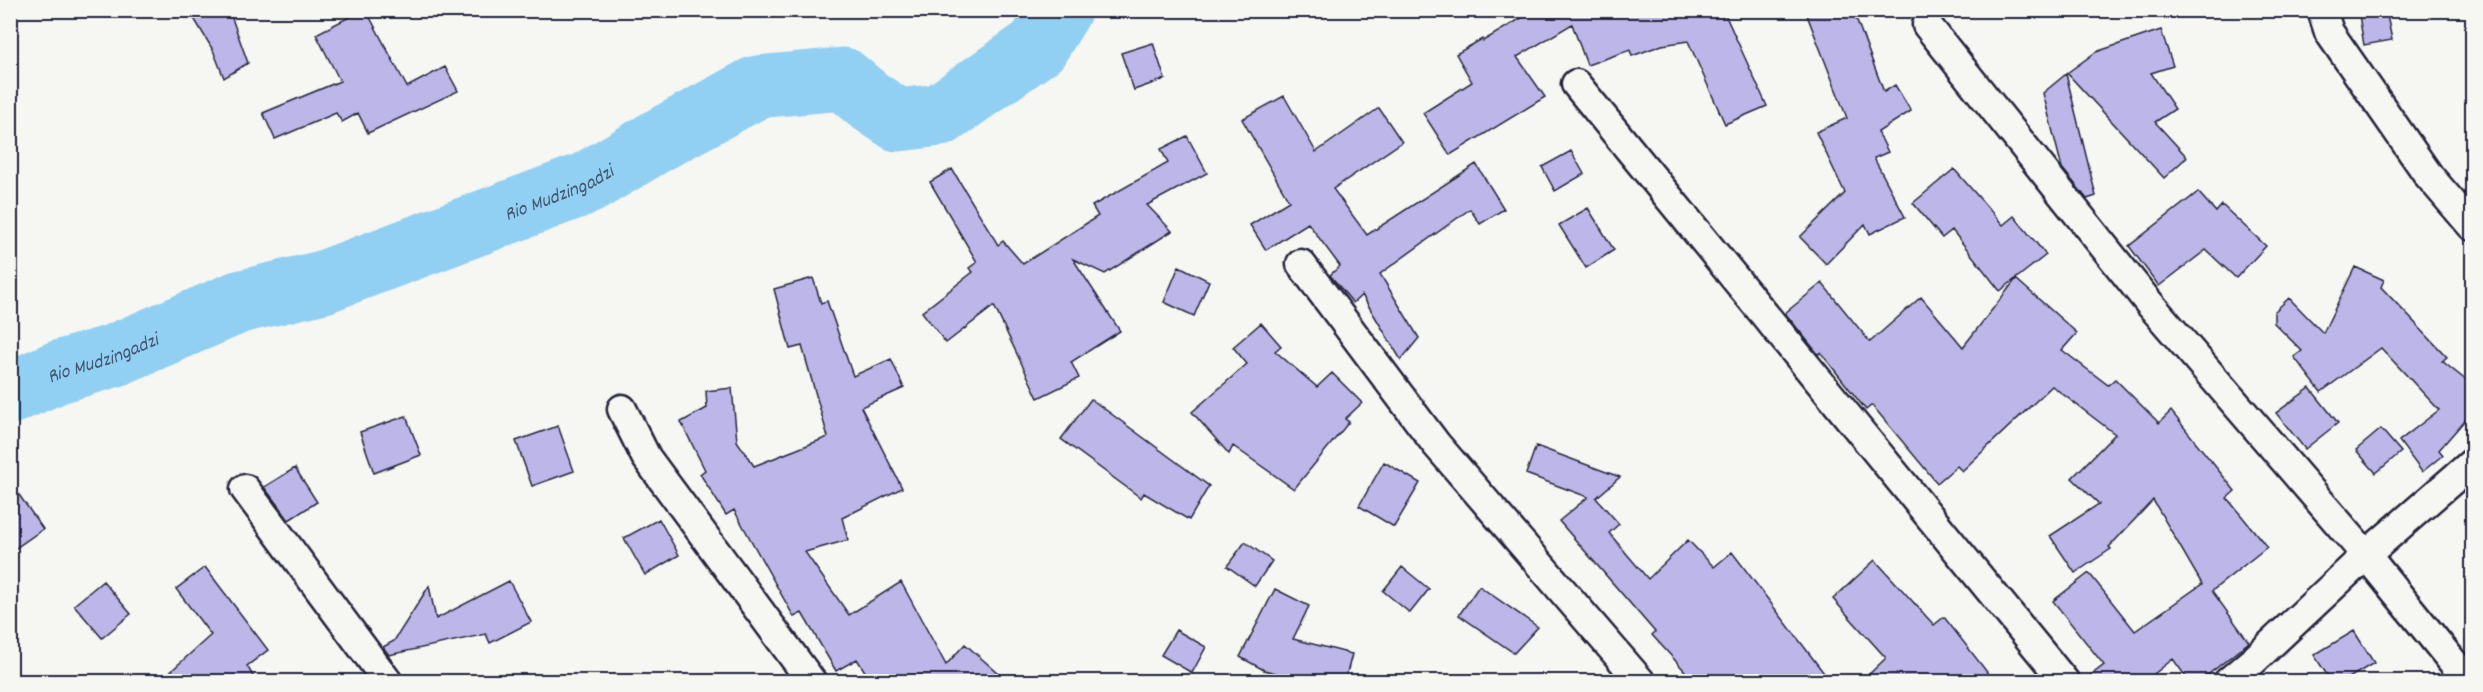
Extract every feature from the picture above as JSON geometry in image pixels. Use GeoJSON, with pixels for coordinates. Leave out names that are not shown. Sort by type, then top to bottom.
{"type":"FeatureCollection","features":[{"type":"Feature","properties":{"kind":"street"},"geometry":{"type":"LineString","coordinates":[[2322,10],[2329,32],[2422,166],[2472,226]]}},
{"type":"Feature","properties":{"kind":"street"},"geometry":{"type":"LineString","coordinates":[[1927,25],[2150,303],[2367,555],[2469,681]]}},
{"type":"Feature","properties":{"kind":"street"},"geometry":{"type":"LineString","coordinates":[[1576,84],[2065,681]]}},
{"type":"Feature","properties":{"kind":"street"},"geometry":{"type":"LineString","coordinates":[[1301,264],[1436,444],[1641,681]]}},
{"type":"Feature","properties":{"kind":"street"},"geometry":{"type":"LineString","coordinates":[[622,409],[646,457],[798,677]]}},
{"type":"Feature","properties":{"kind":"street"},"geometry":{"type":"LineString","coordinates":[[2228,681],[2472,463]]}},
{"type":"Feature","properties":{"kind":"street"},"geometry":{"type":"LineString","coordinates":[[244,489],[388,681]]}},
{"type":"Feature","properties":{"kind":"building"},"geometry":{"type":"Polygon","coordinates":[[[189,10],[229,10],[248,63],[224,78],[213,50],[189,10]]]}},
{"type":"Feature","properties":{"kind":"building"},"geometry":{"type":"Polygon","coordinates":[[[366,10],[407,87],[445,67],[458,91],[368,133],[358,113],[342,122],[336,113],[275,139],[263,113],[340,81],[316,34],[366,10]]]}},
{"type":"Feature","properties":{"kind":"building"},"geometry":{"type":"Polygon","coordinates":[[[1535,10],[1723,10],[1767,106],[1725,124],[1688,41],[1662,45],[1632,56],[1630,50],[1587,65],[1572,24],[1517,57],[1545,97],[1450,155],[1423,113],[1472,82],[1456,54],[1535,10]]]}},
{"type":"Feature","properties":{"kind":"building"},"geometry":{"type":"Polygon","coordinates":[[[1805,10],[1853,10],[1884,92],[1895,85],[1911,111],[1878,132],[1888,152],[1874,158],[1905,217],[1870,234],[1865,224],[1826,264],[1800,237],[1845,193],[1816,132],[1847,118],[1805,10]]]}},
{"type":"Feature","properties":{"kind":"building"},"geometry":{"type":"Polygon","coordinates":[[[2386,10],[2392,40],[2364,45],[2359,15],[2386,10]]]}},
{"type":"Feature","properties":{"kind":"building"},"geometry":{"type":"Polygon","coordinates":[[[2161,30],[2173,66],[2151,73],[2175,109],[2155,122],[2187,157],[2164,178],[2067,73],[2096,52],[2161,30]]]}},
{"type":"Feature","properties":{"kind":"building"},"geometry":{"type":"Polygon","coordinates":[[[1153,43],[1165,79],[1134,90],[1121,53],[1153,43]]]}},
{"type":"Feature","properties":{"kind":"building"},"geometry":{"type":"Polygon","coordinates":[[[2066,74],[2096,196],[2087,199],[2062,168],[2043,93],[2066,74]]]}},
{"type":"Feature","properties":{"kind":"building"},"geometry":{"type":"Polygon","coordinates":[[[1284,96],[1316,152],[1379,108],[1402,142],[1333,189],[1367,235],[1476,164],[1504,209],[1480,224],[1470,209],[1380,274],[1419,338],[1401,360],[1362,295],[1353,303],[1330,275],[1340,266],[1308,223],[1266,250],[1250,225],[1289,201],[1242,119],[1284,96]]]}},
{"type":"Feature","properties":{"kind":"building"},"geometry":{"type":"Polygon","coordinates":[[[1187,136],[1207,173],[1147,205],[1172,231],[1105,274],[1073,259],[1120,331],[1071,362],[1079,378],[1038,398],[994,306],[946,343],[922,312],[973,272],[969,268],[977,262],[930,182],[952,169],[998,245],[1003,241],[1023,264],[1098,216],[1092,206],[1168,163],[1161,149],[1187,136]]]}},
{"type":"Feature","properties":{"kind":"building"},"geometry":{"type":"Polygon","coordinates":[[[1571,151],[1584,174],[1555,191],[1542,167],[1571,151]]]}},
{"type":"Feature","properties":{"kind":"building"},"geometry":{"type":"Polygon","coordinates":[[[1954,169],[2003,225],[2014,216],[2046,255],[2000,291],[1952,230],[1942,238],[1913,203],[1954,169]]]}},
{"type":"Feature","properties":{"kind":"building"},"geometry":{"type":"Polygon","coordinates":[[[2198,192],[2216,212],[2222,205],[2266,246],[2236,278],[2206,250],[2159,286],[2129,246],[2198,192]]]}},
{"type":"Feature","properties":{"kind":"building"},"geometry":{"type":"Polygon","coordinates":[[[1588,208],[1614,250],[1586,268],[1559,225],[1588,208]]]}},
{"type":"Feature","properties":{"kind":"building"},"geometry":{"type":"Polygon","coordinates":[[[1179,266],[1209,281],[1194,316],[1164,302],[1179,266]]]}},
{"type":"Feature","properties":{"kind":"building"},"geometry":{"type":"Polygon","coordinates":[[[2355,267],[2384,280],[2381,287],[2447,357],[2442,361],[2472,385],[2472,412],[2439,450],[2443,455],[2422,472],[2399,441],[2439,410],[2381,348],[2321,392],[2294,357],[2302,351],[2274,323],[2274,312],[2289,298],[2323,333],[2355,267]]]}},
{"type":"Feature","properties":{"kind":"building"},"geometry":{"type":"Polygon","coordinates":[[[813,278],[821,303],[827,301],[853,376],[891,359],[904,388],[861,407],[902,488],[842,518],[848,540],[805,552],[849,615],[901,582],[946,665],[965,644],[1007,681],[871,681],[857,659],[836,671],[802,613],[794,617],[734,510],[726,515],[700,474],[705,470],[681,422],[707,408],[706,391],[732,388],[737,441],[754,466],[828,437],[802,346],[790,349],[774,289],[813,278]]]}},
{"type":"Feature","properties":{"kind":"building"},"geometry":{"type":"Polygon","coordinates":[[[2016,279],[2077,333],[2062,350],[2108,385],[2115,379],[2159,423],[2171,411],[2235,491],[2227,498],[2267,547],[2212,591],[2249,642],[2200,681],[2189,681],[2173,659],[2145,681],[2083,681],[2104,665],[2053,601],[2089,573],[2135,631],[2202,584],[2153,500],[2109,547],[2111,549],[2075,573],[2050,536],[2099,504],[2072,478],[2115,434],[2052,386],[1962,471],[1957,466],[1937,483],[1872,405],[1866,410],[1821,353],[1818,354],[1785,313],[1822,283],[1870,342],[1921,297],[1963,347],[2016,279]]]}},
{"type":"Feature","properties":{"kind":"building"},"geometry":{"type":"Polygon","coordinates":[[[1261,323],[1281,346],[1275,351],[1317,387],[1332,373],[1362,403],[1345,419],[1349,422],[1294,489],[1233,446],[1229,454],[1192,412],[1247,364],[1233,347],[1261,323]]]}},
{"type":"Feature","properties":{"kind":"building"},"geometry":{"type":"Polygon","coordinates":[[[2310,388],[2338,423],[2305,449],[2276,413],[2310,388]]]}},
{"type":"Feature","properties":{"kind":"building"},"geometry":{"type":"Polygon","coordinates":[[[1091,399],[1209,486],[1189,520],[1144,493],[1141,498],[1061,439],[1091,399]]]}},
{"type":"Feature","properties":{"kind":"building"},"geometry":{"type":"Polygon","coordinates":[[[406,416],[421,455],[374,473],[360,432],[406,416]]]}},
{"type":"Feature","properties":{"kind":"building"},"geometry":{"type":"Polygon","coordinates":[[[558,426],[574,471],[532,486],[516,441],[558,426]]]}},
{"type":"Feature","properties":{"kind":"building"},"geometry":{"type":"Polygon","coordinates":[[[2381,429],[2401,452],[2376,473],[2356,450],[2381,429]]]}},
{"type":"Feature","properties":{"kind":"building"},"geometry":{"type":"Polygon","coordinates":[[[1536,446],[1620,477],[1596,498],[1619,524],[1609,533],[1648,579],[1688,540],[1714,567],[1732,552],[1830,681],[1694,681],[1652,635],[1655,632],[1559,521],[1588,497],[1526,474],[1536,446]]]}},
{"type":"Feature","properties":{"kind":"building"},"geometry":{"type":"Polygon","coordinates":[[[1384,462],[1420,483],[1394,527],[1359,506],[1384,462]]]}},
{"type":"Feature","properties":{"kind":"building"},"geometry":{"type":"Polygon","coordinates":[[[295,468],[317,502],[289,520],[264,487],[295,468]]]}},
{"type":"Feature","properties":{"kind":"building"},"geometry":{"type":"Polygon","coordinates":[[[10,482],[43,529],[10,552],[10,482]]]}},
{"type":"Feature","properties":{"kind":"building"},"geometry":{"type":"Polygon","coordinates":[[[659,519],[679,555],[645,575],[624,538],[659,519]]]}},
{"type":"Feature","properties":{"kind":"building"},"geometry":{"type":"Polygon","coordinates":[[[1245,542],[1272,561],[1255,586],[1227,566],[1245,542]]]}},
{"type":"Feature","properties":{"kind":"building"},"geometry":{"type":"Polygon","coordinates":[[[1875,560],[1934,625],[1944,617],[1994,681],[1862,681],[1886,658],[1833,599],[1875,560]]]}},
{"type":"Feature","properties":{"kind":"building"},"geometry":{"type":"Polygon","coordinates":[[[205,567],[268,650],[247,666],[256,681],[160,681],[211,635],[176,589],[205,567]]]}},
{"type":"Feature","properties":{"kind":"building"},"geometry":{"type":"Polygon","coordinates":[[[1402,567],[1429,589],[1410,613],[1383,591],[1402,567]]]}},
{"type":"Feature","properties":{"kind":"building"},"geometry":{"type":"Polygon","coordinates":[[[103,581],[131,614],[102,638],[74,605],[103,581]]]}},
{"type":"Feature","properties":{"kind":"building"},"geometry":{"type":"Polygon","coordinates":[[[509,581],[531,622],[490,643],[486,634],[389,655],[383,647],[394,641],[429,586],[436,619],[509,581]]]}},
{"type":"Feature","properties":{"kind":"building"},"geometry":{"type":"Polygon","coordinates":[[[1479,586],[1538,627],[1514,653],[1459,615],[1479,586]]]}},
{"type":"Feature","properties":{"kind":"building"},"geometry":{"type":"Polygon","coordinates":[[[1275,589],[1309,606],[1293,639],[1352,654],[1345,681],[1307,681],[1264,670],[1240,657],[1275,589]]]}},
{"type":"Feature","properties":{"kind":"building"},"geometry":{"type":"Polygon","coordinates":[[[1176,630],[1206,647],[1192,673],[1161,655],[1176,630]]]}},
{"type":"Feature","properties":{"kind":"building"},"geometry":{"type":"Polygon","coordinates":[[[2354,631],[2374,663],[2344,681],[2331,681],[2314,655],[2354,631]]]}},
{"type":"Feature","properties":{"kind":"waterway","name":"Rio Mudzingadzi"},"geometry":{"type":"LineString","coordinates":[[10,393],[58,372],[113,356],[239,302],[323,282],[587,183],[659,140],[757,87],[843,79],[868,100],[898,120],[940,115],[1038,46],[1060,10]]}}]}
